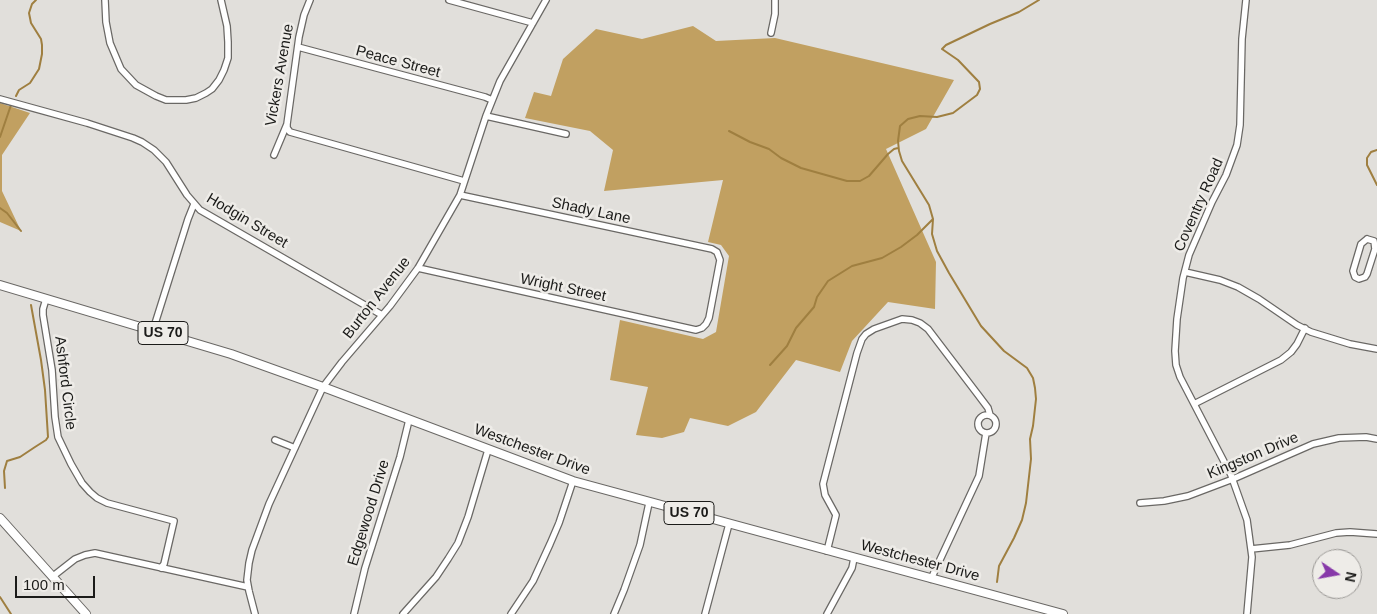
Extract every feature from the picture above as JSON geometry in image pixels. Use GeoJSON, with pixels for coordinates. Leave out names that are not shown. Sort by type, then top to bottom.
{"type":"FeatureCollection","features":[{"type":"Feature","properties":{"kind":"main road","name":"Westchester Drive"},"geometry":{"type":"LineString","coordinates":[[0,285],[231,354],[573,482],[1063,614]]}},
{"type":"Feature","properties":{"kind":"main road"},"geometry":{"type":"LineString","coordinates":[[0,518],[86,614]]}},
{"type":"Feature","properties":{"kind":"street"},"geometry":{"type":"LineString","coordinates":[[106,0],[107,31],[121,69],[136,85],[166,100],[196,98],[212,89],[219,80],[228,58],[227,26],[221,0]]}},
{"type":"Feature","properties":{"kind":"street","name":"Vickers Avenue"},"geometry":{"type":"LineString","coordinates":[[274,155],[286,124],[304,15],[310,0]]}},
{"type":"Feature","properties":{"kind":"street"},"geometry":{"type":"LineString","coordinates":[[449,0],[533,23]]}},
{"type":"Feature","properties":{"kind":"street","name":"Burton Avenue"},"geometry":{"type":"LineString","coordinates":[[255,614],[247,580],[252,550],[268,504],[323,387],[382,314],[400,295],[418,268],[460,195],[492,100],[500,82],[546,0]]}},
{"type":"Feature","properties":{"kind":"street"},"geometry":{"type":"LineString","coordinates":[[771,33],[775,14],[775,0]]}},
{"type":"Feature","properties":{"kind":"street","name":"Coventry Road"},"geometry":{"type":"LineString","coordinates":[[1246,0],[1242,40],[1240,125],[1237,145],[1226,175],[1196,236],[1189,255],[1177,319],[1175,352],[1176,365],[1180,377],[1233,479],[1247,520],[1252,549],[1247,614]]}},
{"type":"Feature","properties":{"kind":"street","name":"Peace Street"},"geometry":{"type":"LineString","coordinates":[[298,47],[492,100]]}},
{"type":"Feature","properties":{"kind":"street","name":"Hodgin Street"},"geometry":{"type":"LineString","coordinates":[[0,99],[86,123],[142,142],[154,150],[166,162],[194,204],[209,216],[382,314]]}},
{"type":"Feature","properties":{"kind":"street"},"geometry":{"type":"LineString","coordinates":[[486,116],[566,134]]}},
{"type":"Feature","properties":{"kind":"street"},"geometry":{"type":"LineString","coordinates":[[286,124],[290,132],[464,181]]}},
{"type":"Feature","properties":{"kind":"street","name":"Shady Lane"},"geometry":{"type":"LineString","coordinates":[[460,195],[712,248],[717,252],[720,260],[709,318],[702,328]]}},
{"type":"Feature","properties":{"kind":"street"},"geometry":{"type":"LineString","coordinates":[[153,330],[194,204]]}},
{"type":"Feature","properties":{"kind":"street"},"geometry":{"type":"LineString","coordinates":[[1370,239],[1374,241],[1376,249],[1365,278],[1357,279],[1353,271],[1361,244],[1370,239]]}},
{"type":"Feature","properties":{"kind":"street","name":"Wright Street"},"geometry":{"type":"LineString","coordinates":[[418,268],[696,330],[702,328]]}},
{"type":"Feature","properties":{"kind":"street"},"geometry":{"type":"LineString","coordinates":[[1185,272],[1220,280],[1238,287],[1311,332],[1377,350]]}},
{"type":"Feature","properties":{"kind":"street","name":"Ashford Circle"},"geometry":{"type":"LineString","coordinates":[[46,300],[43,315],[54,382],[56,428],[63,448],[77,474],[90,492],[107,503],[174,521],[164,564],[160,568]]}},
{"type":"Feature","properties":{"kind":"street"},"geometry":{"type":"LineString","coordinates":[[827,551],[836,515],[823,484],[862,339],[866,334],[874,329],[902,319],[920,322],[928,329],[988,408],[990,415],[995,419],[996,428],[992,432],[986,433],[979,428],[979,422],[982,417],[990,415]]}},
{"type":"Feature","properties":{"kind":"street"},"geometry":{"type":"LineString","coordinates":[[1194,404],[1282,360],[1298,344],[1305,328]]}},
{"type":"Feature","properties":{"kind":"street","name":"Edgewood Drive"},"geometry":{"type":"LineString","coordinates":[[354,614],[365,568],[409,420]]}},
{"type":"Feature","properties":{"kind":"street"},"geometry":{"type":"LineString","coordinates":[[932,579],[979,476],[986,433]]}},
{"type":"Feature","properties":{"kind":"street","name":"Kingston Drive"},"geometry":{"type":"LineString","coordinates":[[1140,503],[1188,496],[1233,479],[1313,444],[1340,438],[1366,437],[1377,439]]}},
{"type":"Feature","properties":{"kind":"street"},"geometry":{"type":"LineString","coordinates":[[275,440],[295,448]]}},
{"type":"Feature","properties":{"kind":"street"},"geometry":{"type":"LineString","coordinates":[[403,614],[436,577],[458,543],[468,518],[488,450]]}},
{"type":"Feature","properties":{"kind":"street"},"geometry":{"type":"LineString","coordinates":[[511,614],[533,581],[559,523],[573,482]]}},
{"type":"Feature","properties":{"kind":"street"},"geometry":{"type":"LineString","coordinates":[[614,614],[640,545],[650,503]]}},
{"type":"Feature","properties":{"kind":"street"},"geometry":{"type":"LineString","coordinates":[[705,614],[729,524]]}},
{"type":"Feature","properties":{"kind":"street"},"geometry":{"type":"LineString","coordinates":[[1252,549],[1290,545],[1336,533],[1377,534]]}},
{"type":"Feature","properties":{"kind":"street"},"geometry":{"type":"LineString","coordinates":[[52,577],[75,559],[94,553],[248,587]]}},
{"type":"Feature","properties":{"kind":"street"},"geometry":{"type":"LineString","coordinates":[[827,614],[852,568],[854,558]]}},
{"type":"Feature","properties":{"kind":"shaded area"},"geometry":{"type":"Polygon","coordinates":[[[693,26],[716,41],[775,38],[954,80],[926,129],[886,149],[936,262],[935,309],[888,302],[852,341],[840,372],[796,360],[756,412],[728,426],[690,418],[684,432],[662,438],[636,435],[648,387],[610,380],[620,320],[703,339],[716,332],[729,256],[721,245],[708,242],[723,180],[604,191],[613,150],[590,131],[525,118],[534,92],[551,96],[563,59],[596,29],[642,39],[693,26]]]}},
{"type":"Feature","properties":{"kind":"shaded area"},"geometry":{"type":"Polygon","coordinates":[[[0,103],[30,113],[2,155],[2,191],[21,231],[0,222],[0,103]]]}},
{"type":"Feature","properties":{"kind":"waterway"},"geometry":{"type":"LineString","coordinates":[[16,96],[19,90],[30,83],[39,69],[42,54],[41,39],[31,23],[29,13],[32,4],[36,0]]}},
{"type":"Feature","properties":{"kind":"waterway"},"geometry":{"type":"LineString","coordinates":[[997,582],[999,566],[1022,520],[1026,503],[1031,459],[1030,439],[1036,399],[1033,378],[1027,368],[1004,351],[981,326],[949,273],[937,251],[932,234],[933,219],[929,205],[902,161],[898,141],[900,126],[908,119],[920,116],[937,117],[953,113],[977,95],[980,89],[979,82],[958,60],[942,49],[946,45],[1019,12],[1039,0]]}},
{"type":"Feature","properties":{"kind":"waterway"},"geometry":{"type":"LineString","coordinates":[[0,137],[11,105]]}},
{"type":"Feature","properties":{"kind":"waterway"},"geometry":{"type":"LineString","coordinates":[[729,131],[769,149],[781,158],[801,168],[847,181],[860,181],[869,176],[888,154],[898,148]]}},
{"type":"Feature","properties":{"kind":"waterway"},"geometry":{"type":"LineString","coordinates":[[1377,150],[1371,152],[1367,158],[1367,165],[1377,185]]}},
{"type":"Feature","properties":{"kind":"waterway"},"geometry":{"type":"LineString","coordinates":[[0,208],[7,213],[21,231]]}},
{"type":"Feature","properties":{"kind":"waterway"},"geometry":{"type":"LineString","coordinates":[[770,365],[787,346],[796,328],[814,307],[817,297],[828,281],[852,266],[882,258],[901,247],[917,235],[933,219]]}},
{"type":"Feature","properties":{"kind":"waterway"},"geometry":{"type":"LineString","coordinates":[[5,488],[4,471],[7,461],[20,457],[48,437],[45,390],[31,305]]}},
{"type":"Feature","properties":{"kind":"waterway"},"geometry":{"type":"LineString","coordinates":[[0,597],[11,614]]}}]}
